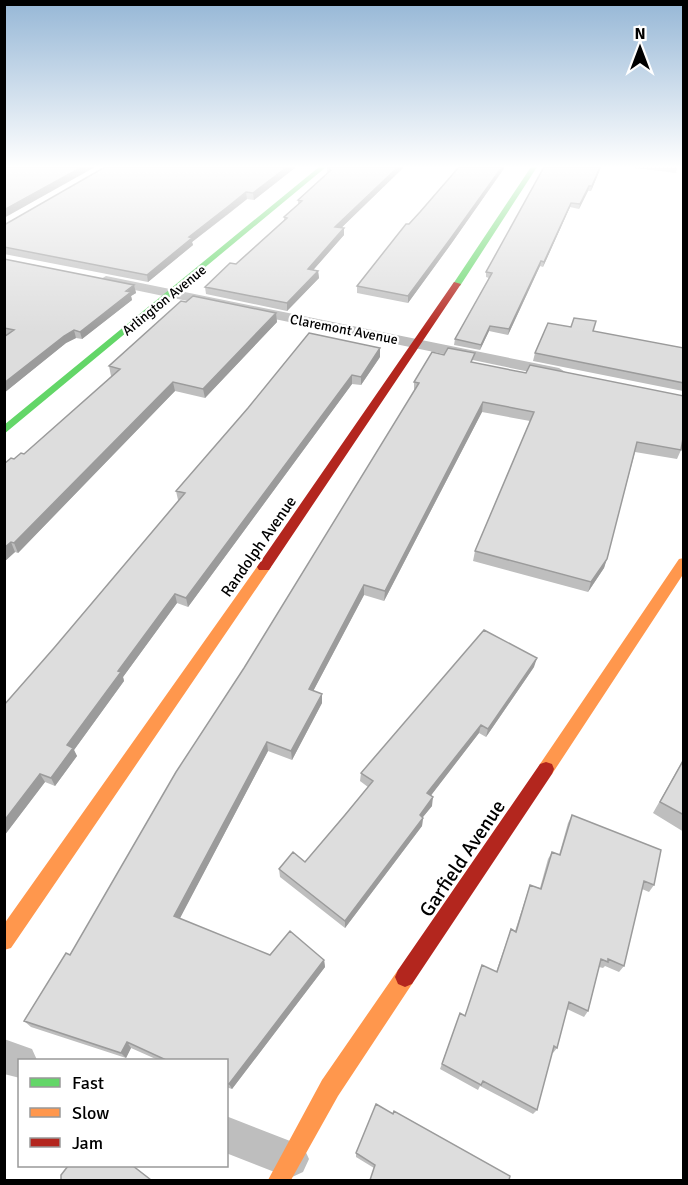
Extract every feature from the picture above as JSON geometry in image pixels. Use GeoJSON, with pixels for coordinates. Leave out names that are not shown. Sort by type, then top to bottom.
{"type":"FeatureCollection","features":[{"type":"Feature","properties":{"kind":"street","name":"Arlington Avenue"},"geometry":{"type":"LineString","coordinates":[[4,431],[257,222]]}},
{"type":"Feature","properties":{"kind":"street","name":"Randolph Avenue"},"geometry":{"type":"LineString","coordinates":[[4,941],[418,344],[498,222]]}},
{"type":"Feature","properties":{"kind":"street","name":"Claremont Avenue"},"geometry":{"type":"LineString","coordinates":[[93,278],[570,375]]}},
{"type":"Feature","properties":{"kind":"street","name":"Garfield Avenue"},"geometry":{"type":"LineString","coordinates":[[285,1170],[330,1088],[684,562]]}},
{"type":"Feature","properties":{"kind":"street"},"geometry":{"type":"LineString","coordinates":[[228,1135],[285,1170]]}},
{"type":"Feature","properties":{"kind":"building"},"geometry":{"type":"Polygon","coordinates":[[[9,222],[208,222],[147,275],[4,247],[4,225],[9,222]]]}},
{"type":"Feature","properties":{"kind":"building"},"geometry":{"type":"Polygon","coordinates":[[[282,222],[340,222],[335,227],[344,228],[308,269],[318,271],[287,303],[205,287],[230,263],[236,264],[282,222]]]}},
{"type":"Feature","properties":{"kind":"building"},"geometry":{"type":"Polygon","coordinates":[[[462,222],[408,296],[357,286],[406,224],[462,222]]]}},
{"type":"Feature","properties":{"kind":"building"},"geometry":{"type":"Polygon","coordinates":[[[513,222],[562,222],[509,329],[490,326],[481,345],[455,339],[492,273],[486,272],[513,222]]]}},
{"type":"Feature","properties":{"kind":"building"},"geometry":{"type":"Polygon","coordinates":[[[4,259],[134,285],[126,291],[131,292],[80,332],[74,330],[64,336],[4,383],[4,337],[14,330],[4,328],[4,259]]]}},
{"type":"Feature","properties":{"kind":"building"},"geometry":{"type":"Polygon","coordinates":[[[193,296],[276,313],[203,389],[173,382],[14,543],[11,542],[4,548],[4,464],[21,453],[24,454],[120,369],[109,366],[181,301],[186,302],[193,296]]]}},
{"type":"Feature","properties":{"kind":"building"},"geometry":{"type":"Polygon","coordinates":[[[574,318],[596,321],[593,331],[684,348],[684,383],[535,353],[548,323],[571,327],[574,318]]]}},
{"type":"Feature","properties":{"kind":"building"},"geometry":{"type":"Polygon","coordinates":[[[309,333],[380,348],[361,377],[352,375],[186,598],[175,594],[67,745],[73,748],[51,778],[40,774],[4,821],[4,705],[185,493],[176,491],[309,333]]]}},
{"type":"Feature","properties":{"kind":"building"},"geometry":{"type":"Polygon","coordinates":[[[448,348],[475,353],[471,362],[526,373],[530,365],[684,396],[684,432],[681,450],[637,442],[607,559],[591,582],[475,551],[534,412],[483,402],[385,591],[364,585],[309,689],[322,694],[291,751],[267,742],[174,916],[270,955],[290,931],[324,960],[229,1084],[228,1059],[164,1059],[127,1042],[121,1053],[24,1021],[66,953],[70,955],[176,772],[244,668],[419,383],[414,382],[432,352],[444,355],[448,348]]]}},
{"type":"Feature","properties":{"kind":"building"},"geometry":{"type":"Polygon","coordinates":[[[484,630],[537,658],[488,729],[481,725],[427,793],[433,797],[420,815],[423,818],[345,921],[279,869],[293,852],[305,862],[373,781],[361,773],[484,630]]]}},
{"type":"Feature","properties":{"kind":"building"},"geometry":{"type":"Polygon","coordinates":[[[684,759],[684,815],[660,802],[684,759]]]}},
{"type":"Feature","properties":{"kind":"building"},"geometry":{"type":"Polygon","coordinates":[[[572,815],[661,850],[654,885],[644,881],[624,966],[608,959],[608,962],[601,959],[588,1011],[569,1002],[557,1048],[554,1046],[537,1110],[483,1081],[481,1085],[442,1064],[460,1013],[465,1016],[482,965],[497,972],[511,929],[516,932],[530,885],[541,889],[552,852],[560,855],[572,815]]]}},
{"type":"Feature","properties":{"kind":"building"},"geometry":{"type":"Polygon","coordinates":[[[376,1104],[393,1114],[394,1111],[510,1176],[509,1180],[370,1180],[375,1165],[356,1153],[376,1104]]]}},
{"type":"Feature","properties":{"kind":"building"},"geometry":{"type":"Polygon","coordinates":[[[67,1167],[134,1167],[151,1180],[61,1180],[61,1175],[67,1167]]]}},
{"type":"Feature","properties":{"kind":"traffic: fast"},"geometry":{"type":"LineString","coordinates":[[4,431],[256,222]]}},
{"type":"Feature","properties":{"kind":"traffic: fast"},"geometry":{"type":"LineString","coordinates":[[457,284],[498,222]]}},
{"type":"Feature","properties":{"kind":"traffic: slow"},"geometry":{"type":"LineString","coordinates":[[546,769],[684,562]]}},
{"type":"Feature","properties":{"kind":"traffic: slow"},"geometry":{"type":"LineString","coordinates":[[4,941],[264,567]]}},
{"type":"Feature","properties":{"kind":"traffic: slow"},"geometry":{"type":"LineString","coordinates":[[279,1180],[330,1088],[405,977]]}},
{"type":"Feature","properties":{"kind":"traffic: jam"},"geometry":{"type":"LineString","coordinates":[[264,567],[457,284]]}},
{"type":"Feature","properties":{"kind":"traffic: jam"},"geometry":{"type":"LineString","coordinates":[[405,977],[546,769]]}}]}
